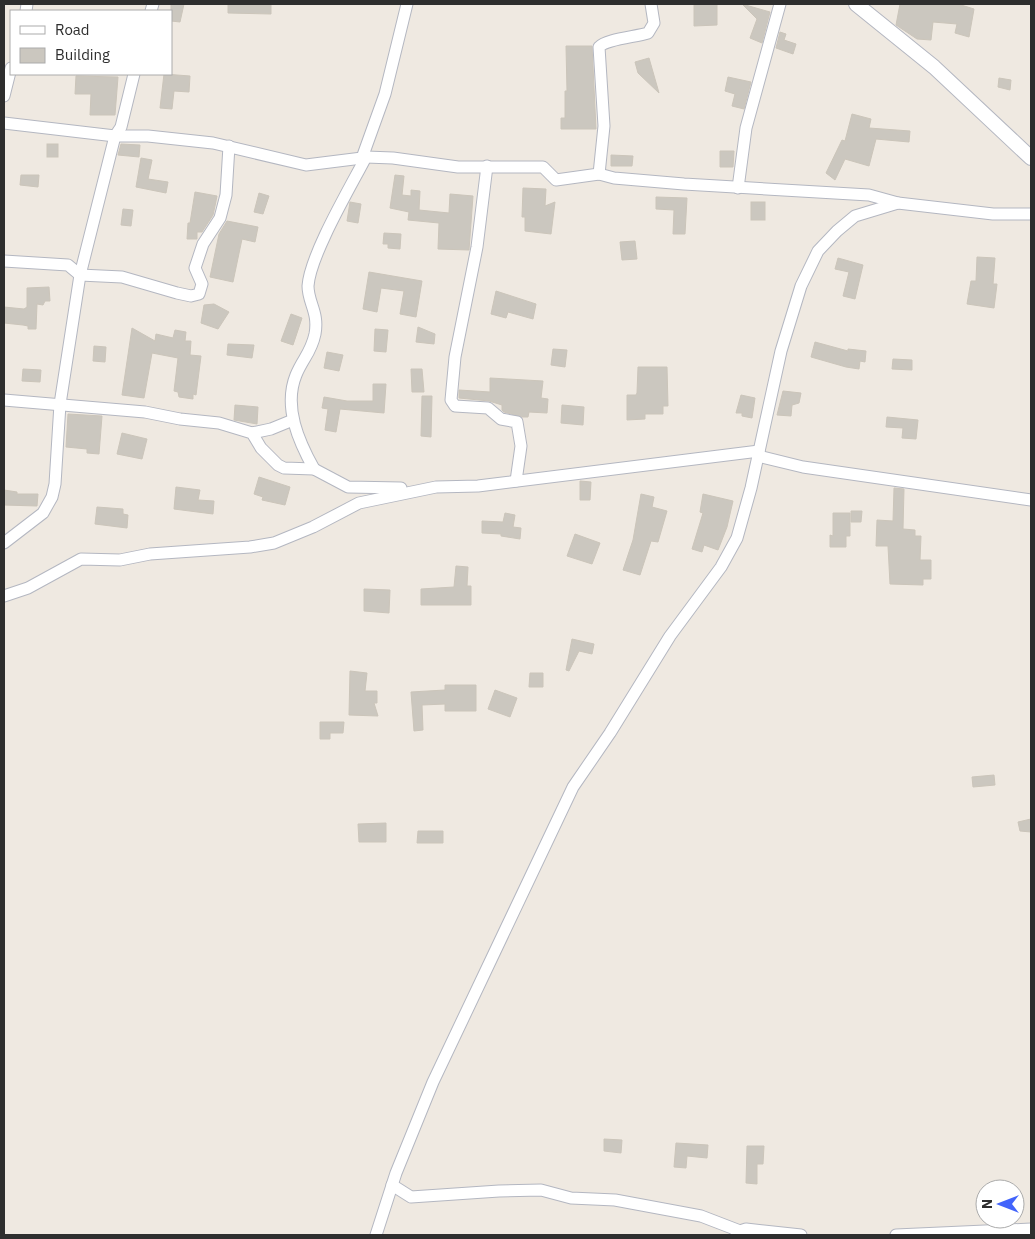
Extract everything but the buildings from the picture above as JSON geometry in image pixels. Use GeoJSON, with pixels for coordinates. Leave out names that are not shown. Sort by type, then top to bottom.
{"type":"FeatureCollection","features":[{"type":"Feature","properties":{"kind":"street"},"geometry":{"type":"LineString","coordinates":[[407,4],[385,94],[364,158],[336,215],[308,287],[317,316],[316,331],[310,352],[296,375],[292,404],[293,420],[300,445],[314,469],[348,488],[436,488],[478,486],[758,454],[803,466],[1031,500]]}},
{"type":"Feature","properties":{"kind":"street"},"geometry":{"type":"LineString","coordinates":[[599,174],[604,126],[599,48],[606,41],[627,39],[648,33],[654,23],[651,4]]}},
{"type":"Feature","properties":{"kind":"street"},"geometry":{"type":"LineString","coordinates":[[738,188],[746,128],[780,4]]}},
{"type":"Feature","properties":{"kind":"street"},"geometry":{"type":"LineString","coordinates":[[856,4],[934,67],[1031,158]]}},
{"type":"Feature","properties":{"kind":"street"},"geometry":{"type":"LineString","coordinates":[[4,96],[10,72]]}},
{"type":"Feature","properties":{"kind":"street"},"geometry":{"type":"LineString","coordinates":[[4,543],[43,514],[52,498],[56,484],[60,404],[80,275],[115,136],[121,127],[134,75]]}},
{"type":"Feature","properties":{"kind":"street"},"geometry":{"type":"LineString","coordinates":[[4,123],[115,136],[148,136],[229,146],[306,165],[364,158],[393,158],[458,167],[487,166],[526,169],[543,167],[556,180],[599,174],[614,178],[738,188],[869,195],[898,203],[993,214],[1031,214]]}},
{"type":"Feature","properties":{"kind":"street"},"geometry":{"type":"LineString","coordinates":[[4,261],[68,265],[80,275],[122,277],[177,293],[191,296],[199,294],[202,284],[195,268],[203,244],[220,218],[226,194],[229,146]]}},
{"type":"Feature","properties":{"kind":"street"},"geometry":{"type":"LineString","coordinates":[[487,166],[475,255],[454,357],[451,400],[454,406],[488,408],[501,419],[517,422],[522,446],[516,481]]}},
{"type":"Feature","properties":{"kind":"street"},"geometry":{"type":"LineString","coordinates":[[376,1235],[392,1185],[441,1064],[573,787],[616,724],[670,636],[721,567],[737,538],[781,351],[801,286],[818,251],[855,216],[898,203]]}},
{"type":"Feature","properties":{"kind":"street"},"geometry":{"type":"LineString","coordinates":[[4,400],[60,404],[219,423],[252,433],[271,429],[293,420]]}},
{"type":"Feature","properties":{"kind":"street"},"geometry":{"type":"LineString","coordinates":[[252,433],[261,448],[278,466],[291,470],[314,469]]}},
{"type":"Feature","properties":{"kind":"street"},"geometry":{"type":"LineString","coordinates":[[4,596],[28,588],[81,559],[120,560],[150,554],[250,547],[274,543],[313,527],[359,503],[436,488]]}},
{"type":"Feature","properties":{"kind":"street"},"geometry":{"type":"LineString","coordinates":[[392,1185],[411,1197],[541,1190],[571,1198],[615,1200],[701,1216],[738,1233],[746,1229],[800,1235]]}},
{"type":"Feature","properties":{"kind":"street"},"geometry":{"type":"LineString","coordinates":[[896,1235],[1031,1229]]}}]}
